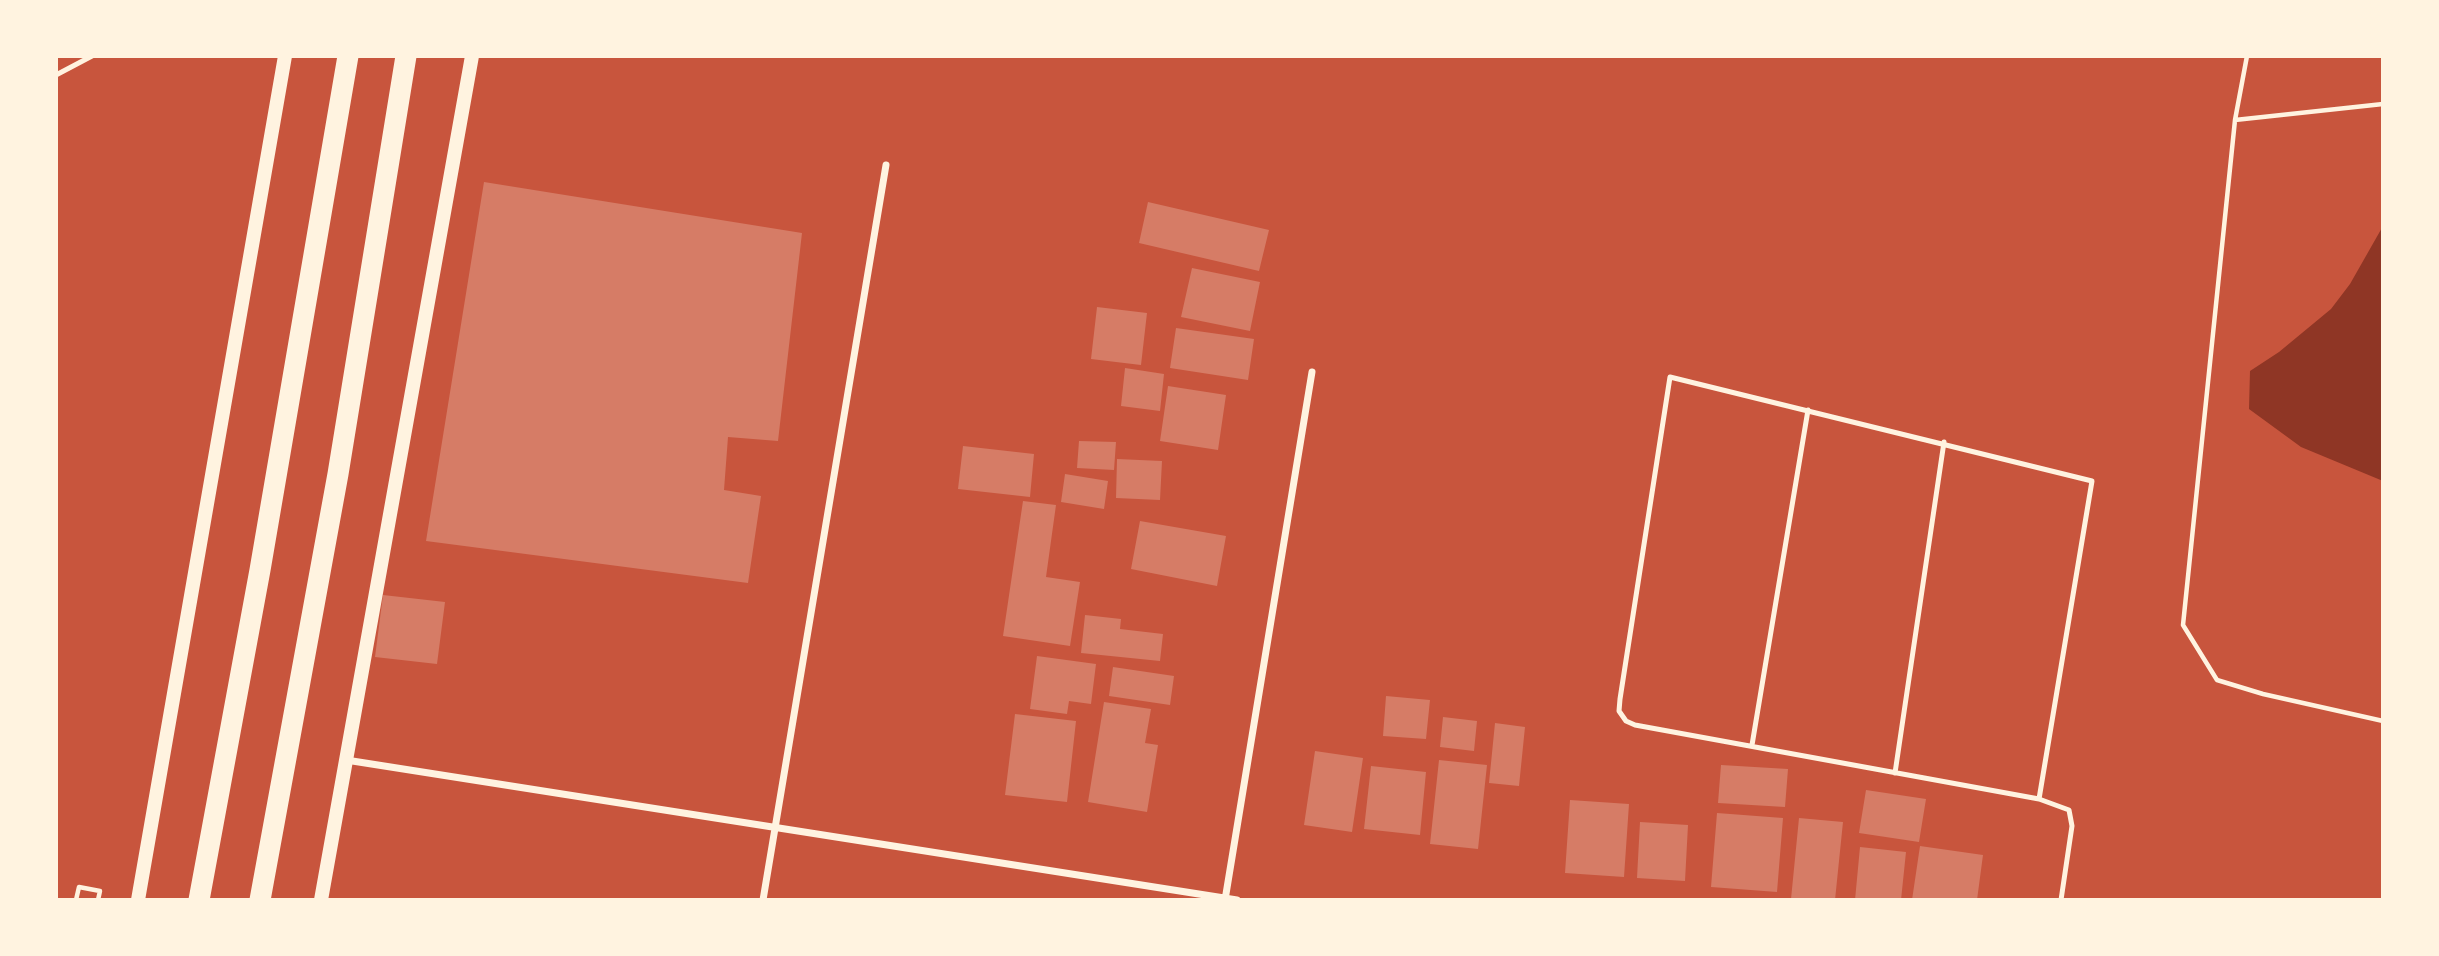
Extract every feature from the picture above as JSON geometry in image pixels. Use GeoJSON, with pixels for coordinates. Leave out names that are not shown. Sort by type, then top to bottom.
{"type":"FeatureCollection","features":[{"type":"Feature","properties":{"kind":"highway"},"geometry":{"type":"LineString","coordinates":[[199,900],[262,556],[348,56]]}},
{"type":"Feature","properties":{"kind":"highway"},"geometry":{"type":"LineString","coordinates":[[260,900],[338,474],[406,56]]}},
{"type":"Feature","properties":{"kind":"main road"},"geometry":{"type":"LineString","coordinates":[[138,900],[285,56]]}},
{"type":"Feature","properties":{"kind":"main road"},"geometry":{"type":"LineString","coordinates":[[321,900],[472,56]]}},
{"type":"Feature","properties":{"kind":"street"},"geometry":{"type":"LineString","coordinates":[[763,900],[886,165]]}},
{"type":"Feature","properties":{"kind":"street"},"geometry":{"type":"LineString","coordinates":[[1225,899],[1312,372]]}},
{"type":"Feature","properties":{"kind":"street"},"geometry":{"type":"LineString","coordinates":[[345,760],[777,825],[1237,900]]}},
{"type":"Feature","properties":{"kind":"lane"},"geometry":{"type":"LineString","coordinates":[[56,75],[92,56]]}},
{"type":"Feature","properties":{"kind":"lane"},"geometry":{"type":"LineString","coordinates":[[2039,799],[2092,481],[1944,442],[1670,377],[1619,712],[1626,721],[1635,725],[2039,799],[2068,810],[2073,825],[2061,900]]}},
{"type":"Feature","properties":{"kind":"lane"},"geometry":{"type":"LineString","coordinates":[[1752,745],[1808,410]]}},
{"type":"Feature","properties":{"kind":"lane"},"geometry":{"type":"LineString","coordinates":[[1895,773],[1944,442]]}},
{"type":"Feature","properties":{"kind":"path"},"geometry":{"type":"LineString","coordinates":[[2247,56],[2235,120],[2183,625],[2217,680],[2263,694],[2383,721]]}},
{"type":"Feature","properties":{"kind":"path"},"geometry":{"type":"LineString","coordinates":[[2235,120],[2383,104]]}},
{"type":"Feature","properties":{"kind":"path"},"geometry":{"type":"LineString","coordinates":[[76,900],[79,887],[100,891],[98,900]]}},
{"type":"Feature","properties":{"kind":"shaded area"},"geometry":{"type":"Polygon","coordinates":[[[2383,226],[2383,481],[2301,447],[2249,409],[2250,371],[2279,352],[2331,309],[2350,284],[2383,226]]]}},
{"type":"Feature","properties":{"kind":"building"},"geometry":{"type":"Polygon","coordinates":[[[484,182],[802,233],[778,441],[728,437],[724,490],[761,496],[748,583],[426,541],[484,182]]]}},
{"type":"Feature","properties":{"kind":"building"},"geometry":{"type":"Polygon","coordinates":[[[1148,202],[1269,230],[1259,271],[1139,243],[1148,202]]]}},
{"type":"Feature","properties":{"kind":"building"},"geometry":{"type":"Polygon","coordinates":[[[1192,268],[1260,282],[1250,331],[1181,317],[1192,268]]]}},
{"type":"Feature","properties":{"kind":"building"},"geometry":{"type":"Polygon","coordinates":[[[1097,307],[1147,313],[1141,365],[1091,359],[1097,307]]]}},
{"type":"Feature","properties":{"kind":"building"},"geometry":{"type":"Polygon","coordinates":[[[1176,328],[1254,339],[1248,380],[1170,368],[1176,328]]]}},
{"type":"Feature","properties":{"kind":"building"},"geometry":{"type":"Polygon","coordinates":[[[1125,368],[1164,374],[1160,411],[1121,406],[1125,368]]]}},
{"type":"Feature","properties":{"kind":"building"},"geometry":{"type":"Polygon","coordinates":[[[1168,386],[1226,395],[1218,450],[1160,441],[1168,386]]]}},
{"type":"Feature","properties":{"kind":"building"},"geometry":{"type":"Polygon","coordinates":[[[1079,441],[1116,442],[1114,470],[1077,468],[1079,441]]]}},
{"type":"Feature","properties":{"kind":"building"},"geometry":{"type":"Polygon","coordinates":[[[963,446],[1034,454],[1030,497],[958,489],[963,446]]]}},
{"type":"Feature","properties":{"kind":"building"},"geometry":{"type":"Polygon","coordinates":[[[1117,459],[1162,461],[1160,500],[1116,498],[1117,459]]]}},
{"type":"Feature","properties":{"kind":"building"},"geometry":{"type":"Polygon","coordinates":[[[1065,474],[1108,481],[1104,509],[1061,502],[1065,474]]]}},
{"type":"Feature","properties":{"kind":"building"},"geometry":{"type":"Polygon","coordinates":[[[1023,501],[1056,505],[1046,577],[1080,582],[1070,646],[1003,636],[1023,501]]]}},
{"type":"Feature","properties":{"kind":"building"},"geometry":{"type":"Polygon","coordinates":[[[1140,521],[1226,536],[1217,586],[1131,569],[1140,521]]]}},
{"type":"Feature","properties":{"kind":"building"},"geometry":{"type":"Polygon","coordinates":[[[383,595],[445,602],[437,664],[375,657],[383,595]]]}},
{"type":"Feature","properties":{"kind":"building"},"geometry":{"type":"Polygon","coordinates":[[[1085,615],[1121,619],[1120,629],[1163,634],[1160,661],[1081,653],[1085,615]]]}},
{"type":"Feature","properties":{"kind":"building"},"geometry":{"type":"Polygon","coordinates":[[[1037,656],[1096,664],[1091,704],[1069,701],[1067,714],[1030,709],[1037,656]]]}},
{"type":"Feature","properties":{"kind":"building"},"geometry":{"type":"Polygon","coordinates":[[[1113,667],[1174,676],[1170,705],[1109,696],[1113,667]]]}},
{"type":"Feature","properties":{"kind":"building"},"geometry":{"type":"Polygon","coordinates":[[[1386,696],[1430,700],[1426,739],[1383,736],[1386,696]]]}},
{"type":"Feature","properties":{"kind":"building"},"geometry":{"type":"Polygon","coordinates":[[[1104,702],[1151,709],[1145,743],[1158,745],[1147,812],[1088,802],[1104,702]]]}},
{"type":"Feature","properties":{"kind":"building"},"geometry":{"type":"Polygon","coordinates":[[[1015,714],[1076,721],[1067,802],[1005,795],[1015,714]]]}},
{"type":"Feature","properties":{"kind":"building"},"geometry":{"type":"Polygon","coordinates":[[[1443,717],[1477,721],[1474,751],[1440,747],[1443,717]]]}},
{"type":"Feature","properties":{"kind":"building"},"geometry":{"type":"Polygon","coordinates":[[[1495,723],[1525,727],[1519,786],[1489,783],[1495,723]]]}},
{"type":"Feature","properties":{"kind":"building"},"geometry":{"type":"Polygon","coordinates":[[[1315,751],[1363,758],[1352,832],[1304,825],[1315,751]]]}},
{"type":"Feature","properties":{"kind":"building"},"geometry":{"type":"Polygon","coordinates":[[[1439,760],[1487,765],[1478,849],[1430,844],[1439,760]]]}},
{"type":"Feature","properties":{"kind":"building"},"geometry":{"type":"Polygon","coordinates":[[[1721,765],[1788,769],[1785,807],[1718,803],[1721,765]]]}},
{"type":"Feature","properties":{"kind":"building"},"geometry":{"type":"Polygon","coordinates":[[[1371,766],[1426,772],[1420,835],[1364,829],[1371,766]]]}},
{"type":"Feature","properties":{"kind":"building"},"geometry":{"type":"Polygon","coordinates":[[[1866,790],[1926,799],[1919,842],[1859,833],[1866,790]]]}},
{"type":"Feature","properties":{"kind":"building"},"geometry":{"type":"Polygon","coordinates":[[[1570,800],[1629,804],[1624,877],[1565,873],[1570,800]]]}},
{"type":"Feature","properties":{"kind":"building"},"geometry":{"type":"Polygon","coordinates":[[[1717,813],[1783,818],[1777,892],[1711,887],[1717,813]]]}},
{"type":"Feature","properties":{"kind":"building"},"geometry":{"type":"Polygon","coordinates":[[[1799,818],[1843,822],[1835,900],[1791,899],[1799,818]]]}},
{"type":"Feature","properties":{"kind":"building"},"geometry":{"type":"Polygon","coordinates":[[[1640,822],[1688,825],[1685,881],[1637,878],[1640,822]]]}},
{"type":"Feature","properties":{"kind":"building"},"geometry":{"type":"Polygon","coordinates":[[[1920,846],[1983,855],[1977,900],[1912,900],[1920,846]]]}},
{"type":"Feature","properties":{"kind":"building"},"geometry":{"type":"Polygon","coordinates":[[[1860,847],[1906,852],[1901,900],[1855,900],[1860,847]]]}}]}
